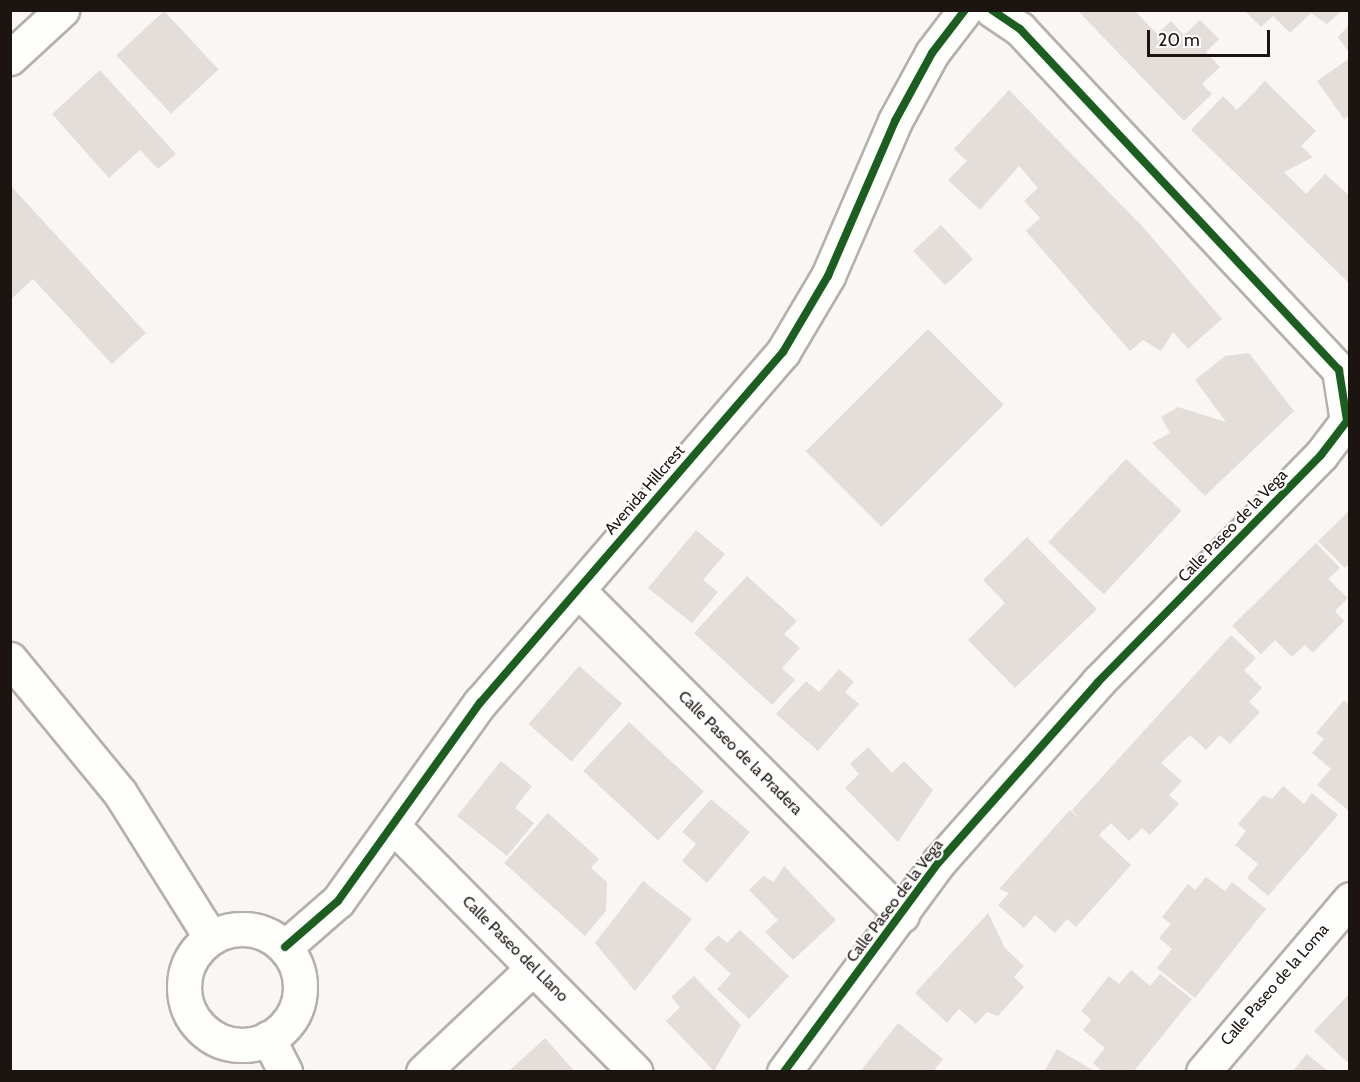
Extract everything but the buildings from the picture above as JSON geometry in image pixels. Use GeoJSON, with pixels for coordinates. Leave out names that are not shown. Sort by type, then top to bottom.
{"type":"FeatureCollection","features":[{"type":"Feature","properties":{"kind":"street"},"geometry":{"type":"LineString","coordinates":[[10,58],[62,10]]}},
{"type":"Feature","properties":{"kind":"street","name":"Avenida Hillcrest"},"geometry":{"type":"LineString","coordinates":[[285,947],[338,901],[394,827],[480,703],[783,352],[828,276],[895,121],[932,53],[964,10]]}},
{"type":"Feature","properties":{"kind":"street","name":"Calle Paseo de la Vega"},"geometry":{"type":"LineString","coordinates":[[784,1071],[902,915],[939,862],[1098,682],[1321,455],[1347,421],[1340,370],[1020,29],[992,10]]}},
{"type":"Feature","properties":{"kind":"street","name":"Calle Paseo de la Pradera"},"geometry":{"type":"LineString","coordinates":[[578,591],[902,915]]}},
{"type":"Feature","properties":{"kind":"street"},"geometry":{"type":"LineString","coordinates":[[10,659],[120,793],[211,938]]}},
{"type":"Feature","properties":{"kind":"street","name":"Calle Paseo del Llano"},"geometry":{"type":"LineString","coordinates":[[394,827],[636,1071]]}},
{"type":"Feature","properties":{"kind":"street","name":"Calle Paseo de la Loma"},"geometry":{"type":"LineString","coordinates":[[1203,1071],[1350,899]]}},
{"type":"Feature","properties":{"kind":"street"},"geometry":{"type":"LineString","coordinates":[[250,929],[285,947],[300,979],[299,997],[283,1028],[268,1038],[234,1044],[217,1040],[191,1016],[184,990],[188,964],[211,938],[229,930],[250,929]]}},
{"type":"Feature","properties":{"kind":"street"},"geometry":{"type":"LineString","coordinates":[[423,1071],[533,968]]}},
{"type":"Feature","properties":{"kind":"street"},"geometry":{"type":"LineString","coordinates":[[268,1038],[285,1071]]}},
{"type":"Feature","properties":{"kind":"cycle path"},"geometry":{"type":"LineString","coordinates":[[285,947],[338,901],[480,703],[783,352],[828,276],[895,121],[932,53],[965,10]]}},
{"type":"Feature","properties":{"kind":"cycle path"},"geometry":{"type":"LineString","coordinates":[[784,1072],[939,862],[1098,682],[1321,455],[1347,421],[1339,370],[1020,29],[992,10]]}}]}
